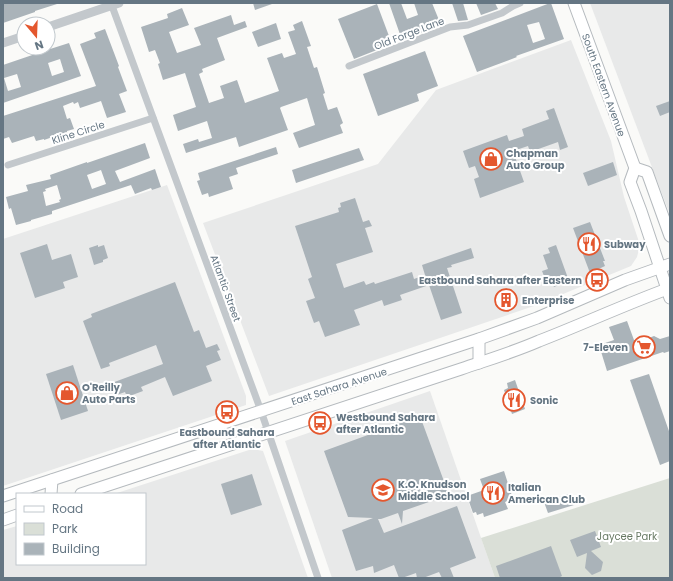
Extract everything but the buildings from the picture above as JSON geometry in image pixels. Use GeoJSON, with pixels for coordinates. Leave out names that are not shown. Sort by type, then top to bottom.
{"type":"FeatureCollection","features":[{"type":"Feature","properties":{"kind":"main road","name":"South Eastern Avenue"},"geometry":{"type":"LineString","coordinates":[[574,3],[635,168]]}},
{"type":"Feature","properties":{"kind":"main road"},"geometry":{"type":"LineString","coordinates":[[84,493],[479,363],[539,342],[629,303],[669,291],[665,265],[630,182],[635,168],[647,172],[670,236]]}},
{"type":"Feature","properties":{"kind":"main road","name":"East Sahara Avenue"},"geometry":{"type":"LineString","coordinates":[[3,496],[526,323],[625,280],[665,265]]}},
{"type":"Feature","properties":{"kind":"main road"},"geometry":{"type":"LineString","coordinates":[[479,339],[479,363]]}},
{"type":"Feature","properties":{"kind":"main road"},"geometry":{"type":"LineString","coordinates":[[51,493],[52,480]]}},
{"type":"Feature","properties":{"kind":"main road"},"geometry":{"type":"LineString","coordinates":[[3,520],[16,515]]}},
{"type":"Feature","properties":{"kind":"street","name":"Old Forge Lane"},"geometry":{"type":"LineString","coordinates":[[349,66],[450,27],[468,25],[502,13],[520,3]]}},
{"type":"Feature","properties":{"kind":"street"},"geometry":{"type":"LineString","coordinates":[[56,24],[116,4]]}},
{"type":"Feature","properties":{"kind":"street","name":"Atlantic Street"},"geometry":{"type":"LineString","coordinates":[[116,4],[153,118],[261,411],[318,578]]}},
{"type":"Feature","properties":{"kind":"street"},"geometry":{"type":"LineString","coordinates":[[3,43],[16,39]]}},
{"type":"Feature","properties":{"kind":"street","name":"Kline Circle"},"geometry":{"type":"LineString","coordinates":[[8,165],[153,118]]}},
{"type":"Feature","properties":{"kind":"shaded area"},"geometry":{"type":"Polygon","coordinates":[[[590,3],[670,3],[670,215],[590,3]]]}},
{"type":"Feature","properties":{"kind":"shaded area"},"geometry":{"type":"Polygon","coordinates":[[[571,40],[611,141],[624,197],[640,245],[637,257],[631,266],[534,306],[269,396],[203,223],[378,164],[436,90],[571,40]]]}},
{"type":"Feature","properties":{"kind":"shaded area"},"geometry":{"type":"Polygon","coordinates":[[[167,185],[246,396],[246,405],[3,486],[3,239],[167,185]]]}},
{"type":"Feature","properties":{"kind":"shaded area","name":"K.O. Knudson Middle School"},"geometry":{"type":"Polygon","coordinates":[[[430,391],[495,578],[332,578],[285,441],[430,391]]]}},
{"type":"Feature","properties":{"kind":"shaded area"},"geometry":{"type":"Polygon","coordinates":[[[252,449],[263,451],[308,578],[3,578],[3,530],[16,526],[16,565],[146,565],[146,493],[117,493],[252,449]]]}},
{"type":"Feature","properties":{"kind":"green space","name":"Jaycee Park"},"geometry":{"type":"Polygon","coordinates":[[[670,478],[670,578],[495,578],[481,538],[670,478]]]}},
{"type":"Feature","properties":{"kind":"place","name":"Chapman Auto Group"},"geometry":{"type":"Point","coordinates":[491,159]}},
{"type":"Feature","properties":{"kind":"place","name":"Subway"},"geometry":{"type":"Point","coordinates":[589,244]}},
{"type":"Feature","properties":{"kind":"place","name":"Eastbound Sahara after Eastern"},"geometry":{"type":"Point","coordinates":[597,280]}},
{"type":"Feature","properties":{"kind":"place","name":"Enterprise"},"geometry":{"type":"Point","coordinates":[506,300]}},
{"type":"Feature","properties":{"kind":"place","name":"7-Eleven"},"geometry":{"type":"Point","coordinates":[644,347]}},
{"type":"Feature","properties":{"kind":"place","name":"O'Reilly Auto Parts"},"geometry":{"type":"Point","coordinates":[67,393]}},
{"type":"Feature","properties":{"kind":"place","name":"Sonic"},"geometry":{"type":"Point","coordinates":[514,400]}},
{"type":"Feature","properties":{"kind":"place","name":"Eastbound Sahara after Atlantic"},"geometry":{"type":"Point","coordinates":[227,412]}},
{"type":"Feature","properties":{"kind":"place","name":"Westbound Sahara after Atlantic"},"geometry":{"type":"Point","coordinates":[320,423]}},
{"type":"Feature","properties":{"kind":"place","name":"K.O. Knudson Middle School"},"geometry":{"type":"Point","coordinates":[383,490]}},
{"type":"Feature","properties":{"kind":"place","name":"Italian American Club"},"geometry":{"type":"Point","coordinates":[493,493]}}]}
